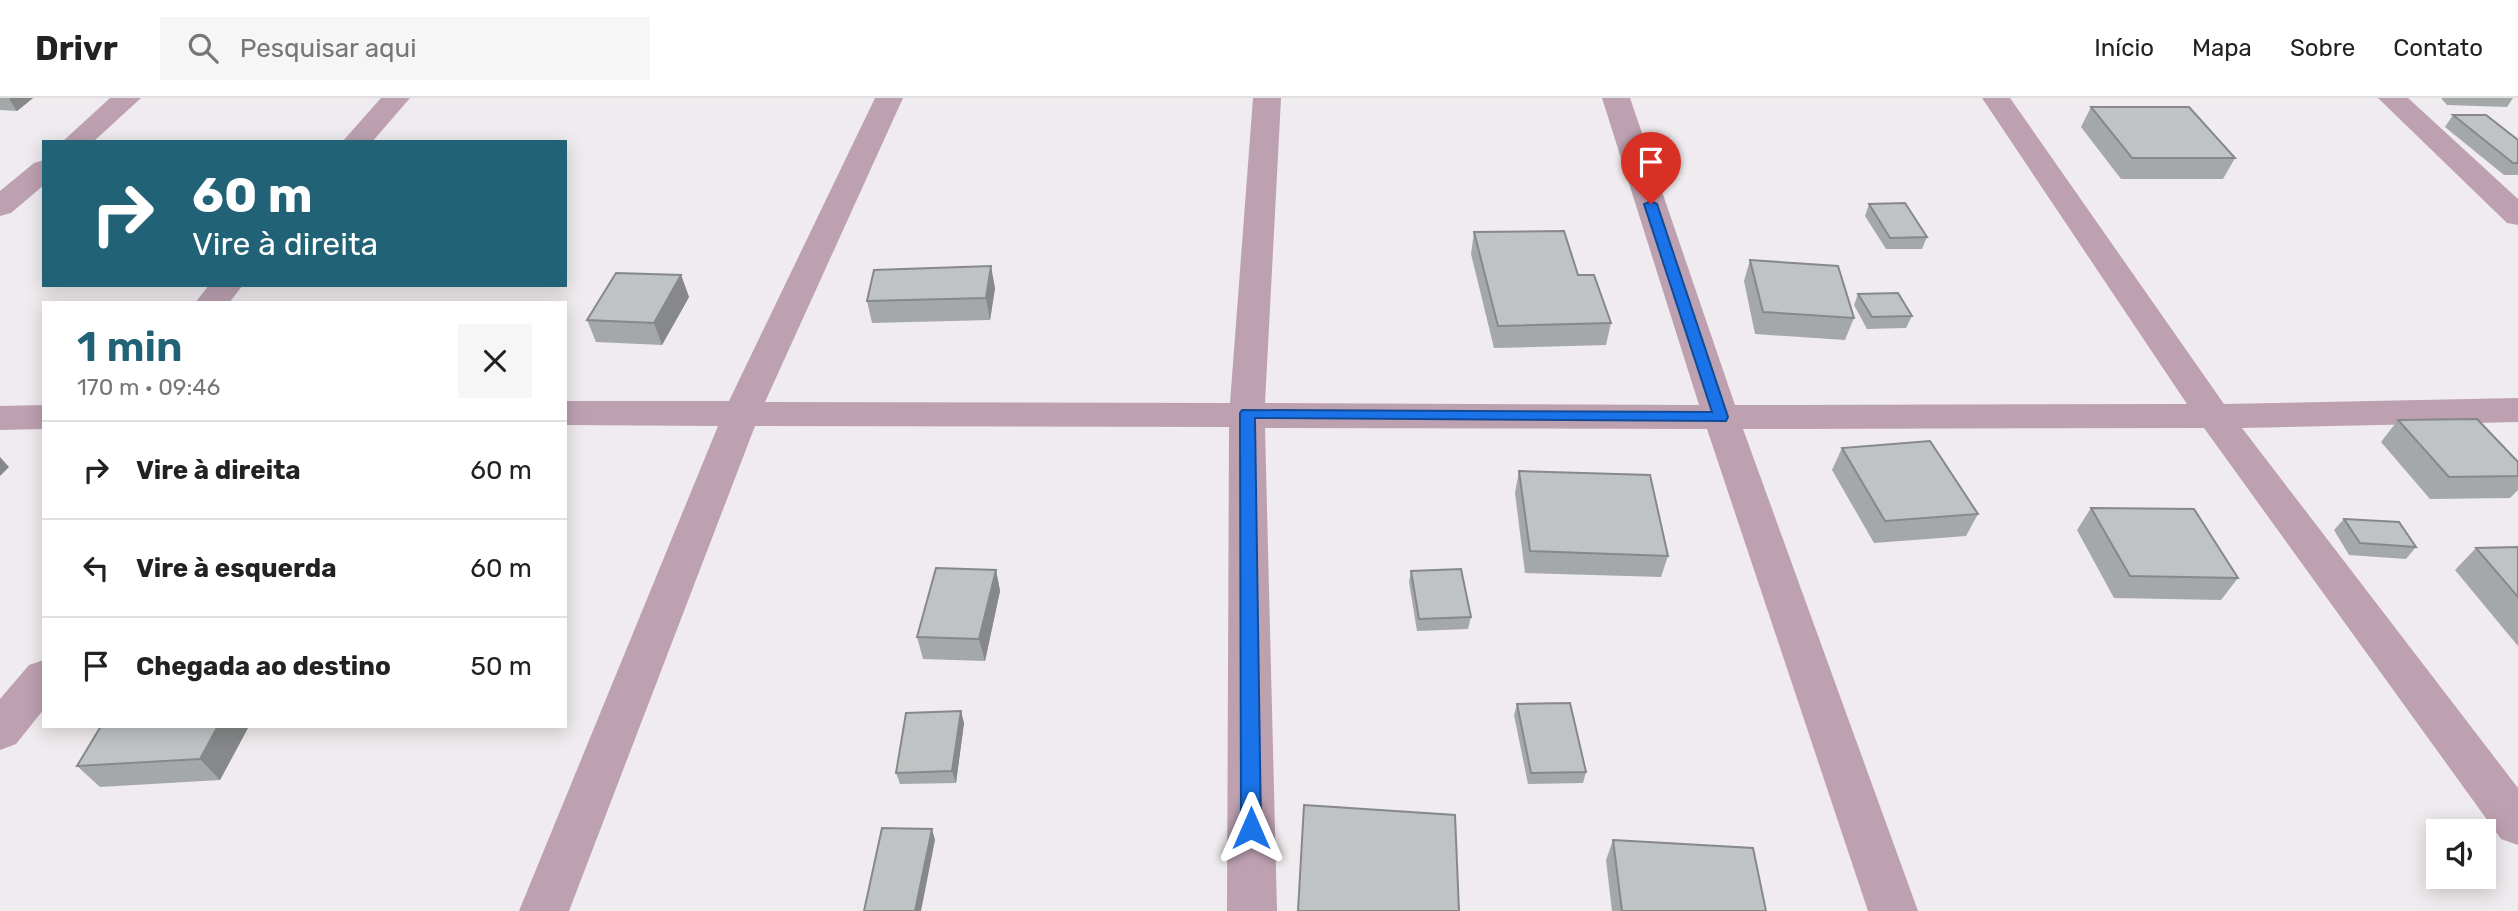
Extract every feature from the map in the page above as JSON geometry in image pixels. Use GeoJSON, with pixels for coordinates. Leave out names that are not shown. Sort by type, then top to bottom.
{"type":"FeatureCollection","features":[{"type":"Feature","properties":{"kind":"street"},"geometry":{"type":"LineString","coordinates":[[78,140],[127,98]]}},
{"type":"Feature","properties":{"kind":"street"},"geometry":{"type":"LineString","coordinates":[[358,140],[396,98]]}},
{"type":"Feature","properties":{"kind":"street"},"geometry":{"type":"LineString","coordinates":[[544,911],[741,414],[889,98]]}},
{"type":"Feature","properties":{"kind":"street"},"geometry":{"type":"LineString","coordinates":[[1252,911],[1247,413],[1267,98]]}},
{"type":"Feature","properties":{"kind":"street"},"geometry":{"type":"LineString","coordinates":[[1616,98],[1721,417],[1893,911]]}},
{"type":"Feature","properties":{"kind":"street"},"geometry":{"type":"LineString","coordinates":[[1996,98],[2214,416],[2518,824]]}},
{"type":"Feature","properties":{"kind":"street"},"geometry":{"type":"LineString","coordinates":[[2392,98],[2518,216]]}},
{"type":"Feature","properties":{"kind":"street"},"geometry":{"type":"LineString","coordinates":[[0,207],[42,171]]}},
{"type":"Feature","properties":{"kind":"street"},"geometry":{"type":"LineString","coordinates":[[213,301],[225,287]]}},
{"type":"Feature","properties":{"kind":"street"},"geometry":{"type":"LineString","coordinates":[[567,413],[1247,413],[1721,417],[2214,416],[2518,410]]}},
{"type":"Feature","properties":{"kind":"street"},"geometry":{"type":"LineString","coordinates":[[0,418],[42,417]]}},
{"type":"Feature","properties":{"kind":"street"},"geometry":{"type":"LineString","coordinates":[[0,732],[42,680]]}},
{"type":"Feature","properties":{"kind":"building"},"geometry":{"type":"Polygon","coordinates":[[[2091,107],[2189,107],[2235,158],[2132,158],[2091,107]]]}},
{"type":"Feature","properties":{"kind":"building"},"geometry":{"type":"Polygon","coordinates":[[[2453,115],[2486,115],[2518,140],[2518,163],[2513,163],[2453,115]]]}},
{"type":"Feature","properties":{"kind":"building"},"geometry":{"type":"Polygon","coordinates":[[[1905,203],[1927,237],[1890,238],[1869,204],[1905,203]]]}},
{"type":"Feature","properties":{"kind":"building"},"geometry":{"type":"Polygon","coordinates":[[[1564,231],[1578,275],[1594,275],[1611,323],[1498,326],[1474,232],[1564,231]]]}},
{"type":"Feature","properties":{"kind":"building"},"geometry":{"type":"Polygon","coordinates":[[[1750,260],[1838,266],[1854,318],[1763,312],[1750,260]]]}},
{"type":"Feature","properties":{"kind":"building"},"geometry":{"type":"Polygon","coordinates":[[[991,266],[986,298],[867,301],[874,270],[991,266]]]}},
{"type":"Feature","properties":{"kind":"building"},"geometry":{"type":"Polygon","coordinates":[[[616,273],[681,275],[654,323],[587,320],[616,273]]]}},
{"type":"Feature","properties":{"kind":"building"},"geometry":{"type":"Polygon","coordinates":[[[1898,293],[1912,316],[1872,317],[1858,294],[1898,293]]]}},
{"type":"Feature","properties":{"kind":"building"},"geometry":{"type":"Polygon","coordinates":[[[2477,419],[2518,462],[2518,476],[2449,477],[2398,420],[2477,419]]]}},
{"type":"Feature","properties":{"kind":"building"},"geometry":{"type":"Polygon","coordinates":[[[1930,441],[1978,514],[1885,521],[1842,448],[1930,441]]]}},
{"type":"Feature","properties":{"kind":"building"},"geometry":{"type":"Polygon","coordinates":[[[1519,471],[1650,475],[1668,556],[1530,551],[1519,471]]]}},
{"type":"Feature","properties":{"kind":"building"},"geometry":{"type":"Polygon","coordinates":[[[2091,508],[2194,509],[2238,578],[2130,576],[2091,508]]]}},
{"type":"Feature","properties":{"kind":"building"},"geometry":{"type":"Polygon","coordinates":[[[2344,519],[2399,522],[2416,547],[2360,543],[2344,519]]]}},
{"type":"Feature","properties":{"kind":"building"},"geometry":{"type":"Polygon","coordinates":[[[2518,547],[2518,597],[2476,548],[2518,547]]]}},
{"type":"Feature","properties":{"kind":"building"},"geometry":{"type":"Polygon","coordinates":[[[936,568],[996,570],[979,639],[917,637],[936,568]]]}},
{"type":"Feature","properties":{"kind":"building"},"geometry":{"type":"Polygon","coordinates":[[[1461,569],[1471,617],[1419,619],[1411,571],[1461,569]]]}},
{"type":"Feature","properties":{"kind":"building"},"geometry":{"type":"Polygon","coordinates":[[[1570,703],[1586,772],[1531,773],[1517,704],[1570,703]]]}},
{"type":"Feature","properties":{"kind":"building"},"geometry":{"type":"Polygon","coordinates":[[[961,711],[952,771],[896,773],[906,713],[961,711]]]}},
{"type":"Feature","properties":{"kind":"building"},"geometry":{"type":"Polygon","coordinates":[[[100,728],[217,728],[200,759],[77,766],[100,728]]]}},
{"type":"Feature","properties":{"kind":"building"},"geometry":{"type":"Polygon","coordinates":[[[1304,805],[1455,815],[1459,911],[1298,911],[1304,805]]]}},
{"type":"Feature","properties":{"kind":"building"},"geometry":{"type":"Polygon","coordinates":[[[882,828],[932,829],[915,911],[864,911],[882,828]]]}},
{"type":"Feature","properties":{"kind":"building"},"geometry":{"type":"Polygon","coordinates":[[[1613,840],[1753,848],[1766,911],[1622,911],[1613,840]]]}},
{"type":"Feature","properties":{"kind":"route"},"geometry":{"type":"LineString","coordinates":[[1251,828],[1247,413],[1721,417],[1651,204]]}}]}
